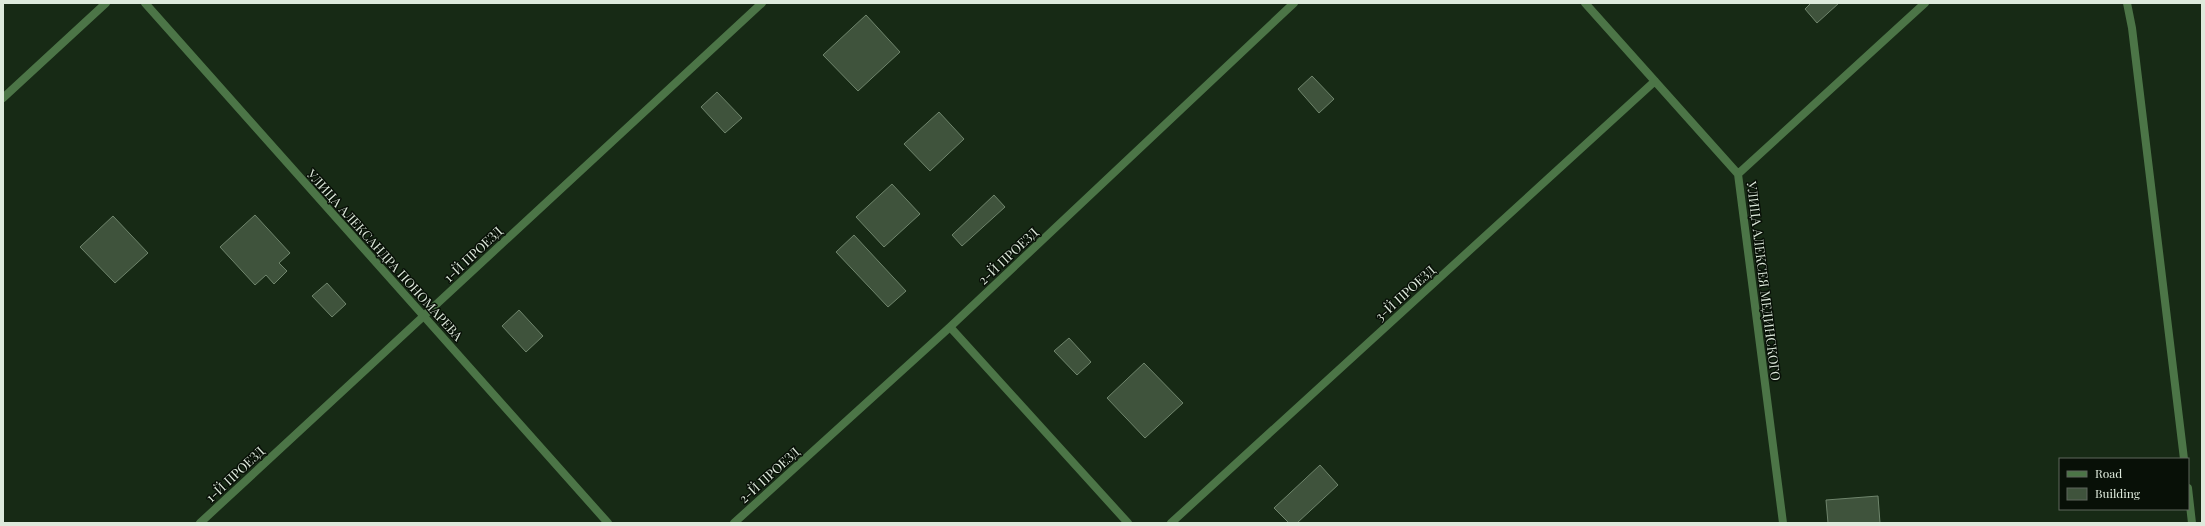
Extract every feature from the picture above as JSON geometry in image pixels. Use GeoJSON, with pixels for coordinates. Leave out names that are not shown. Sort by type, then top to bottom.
{"type":"FeatureCollection","features":[{"type":"Feature","properties":{"kind":"street"},"geometry":{"type":"LineString","coordinates":[[3,98],[106,3]]}},
{"type":"Feature","properties":{"kind":"street","name":"УЛИЦА АЛЕКСАНДРА ПОНОМАРЕВА"},"geometry":{"type":"LineString","coordinates":[[145,3],[608,523]]}},
{"type":"Feature","properties":{"kind":"street","name":"1-Й ПРОЕЗД"},"geometry":{"type":"LineString","coordinates":[[200,523],[762,3]]}},
{"type":"Feature","properties":{"kind":"street","name":"2-Й ПРОЕЗД"},"geometry":{"type":"LineString","coordinates":[[734,523],[950,327],[1294,3]]}},
{"type":"Feature","properties":{"kind":"street","name":"УЛИЦА АЛЕКСЕЯ МЕДИНСКОГО"},"geometry":{"type":"LineString","coordinates":[[1585,3],[1738,174],[1782,523]]}},
{"type":"Feature","properties":{"kind":"street"},"geometry":{"type":"LineString","coordinates":[[1738,174],[1925,3]]}},
{"type":"Feature","properties":{"kind":"street"},"geometry":{"type":"LineString","coordinates":[[2127,3],[2132,28],[2184,458]]}},
{"type":"Feature","properties":{"kind":"street","name":"3-Й ПРОЕЗД"},"geometry":{"type":"LineString","coordinates":[[1171,523],[1655,81]]}},
{"type":"Feature","properties":{"kind":"street"},"geometry":{"type":"LineString","coordinates":[[950,327],[1128,523]]}},
{"type":"Feature","properties":{"kind":"street"},"geometry":{"type":"LineString","coordinates":[[2189,497],[2192,523]]}},
{"type":"Feature","properties":{"kind":"building"},"geometry":{"type":"Polygon","coordinates":[[[1811,3],[1839,3],[1817,23],[1805,9],[1811,3]]]}},
{"type":"Feature","properties":{"kind":"building"},"geometry":{"type":"Polygon","coordinates":[[[866,15],[900,52],[858,91],[823,55],[866,15]]]}},
{"type":"Feature","properties":{"kind":"building"},"geometry":{"type":"Polygon","coordinates":[[[1312,76],[1334,99],[1319,113],[1298,89],[1312,76]]]}},
{"type":"Feature","properties":{"kind":"building"},"geometry":{"type":"Polygon","coordinates":[[[717,92],[742,118],[725,133],[701,107],[717,92]]]}},
{"type":"Feature","properties":{"kind":"building"},"geometry":{"type":"Polygon","coordinates":[[[939,112],[964,139],[930,171],[904,144],[939,112]]]}},
{"type":"Feature","properties":{"kind":"building"},"geometry":{"type":"Polygon","coordinates":[[[892,184],[920,214],[884,247],[856,217],[892,184]]]}},
{"type":"Feature","properties":{"kind":"building"},"geometry":{"type":"Polygon","coordinates":[[[994,195],[1005,207],[962,246],[952,235],[994,195]]]}},
{"type":"Feature","properties":{"kind":"building"},"geometry":{"type":"Polygon","coordinates":[[[255,215],[290,253],[279,263],[287,271],[274,284],[266,275],[255,285],[220,247],[255,215]]]}},
{"type":"Feature","properties":{"kind":"building"},"geometry":{"type":"Polygon","coordinates":[[[113,216],[148,253],[115,283],[80,247],[113,216]]]}},
{"type":"Feature","properties":{"kind":"building"},"geometry":{"type":"Polygon","coordinates":[[[854,235],[906,291],[888,307],[836,252],[854,235]]]}},
{"type":"Feature","properties":{"kind":"building"},"geometry":{"type":"Polygon","coordinates":[[[327,283],[346,304],[332,317],[312,296],[327,283]]]}},
{"type":"Feature","properties":{"kind":"building"},"geometry":{"type":"Polygon","coordinates":[[[519,310],[543,336],[526,352],[502,326],[519,310]]]}},
{"type":"Feature","properties":{"kind":"building"},"geometry":{"type":"Polygon","coordinates":[[[1069,338],[1091,362],[1077,375],[1054,351],[1069,338]]]}},
{"type":"Feature","properties":{"kind":"building"},"geometry":{"type":"Polygon","coordinates":[[[1144,363],[1183,403],[1145,438],[1107,398],[1144,363]]]}},
{"type":"Feature","properties":{"kind":"building"},"geometry":{"type":"Polygon","coordinates":[[[1320,465],[1338,485],[1297,523],[1289,523],[1274,508],[1320,465]]]}},
{"type":"Feature","properties":{"kind":"building"},"geometry":{"type":"Polygon","coordinates":[[[1878,496],[1880,523],[1828,523],[1826,500],[1878,496]]]}}]}
